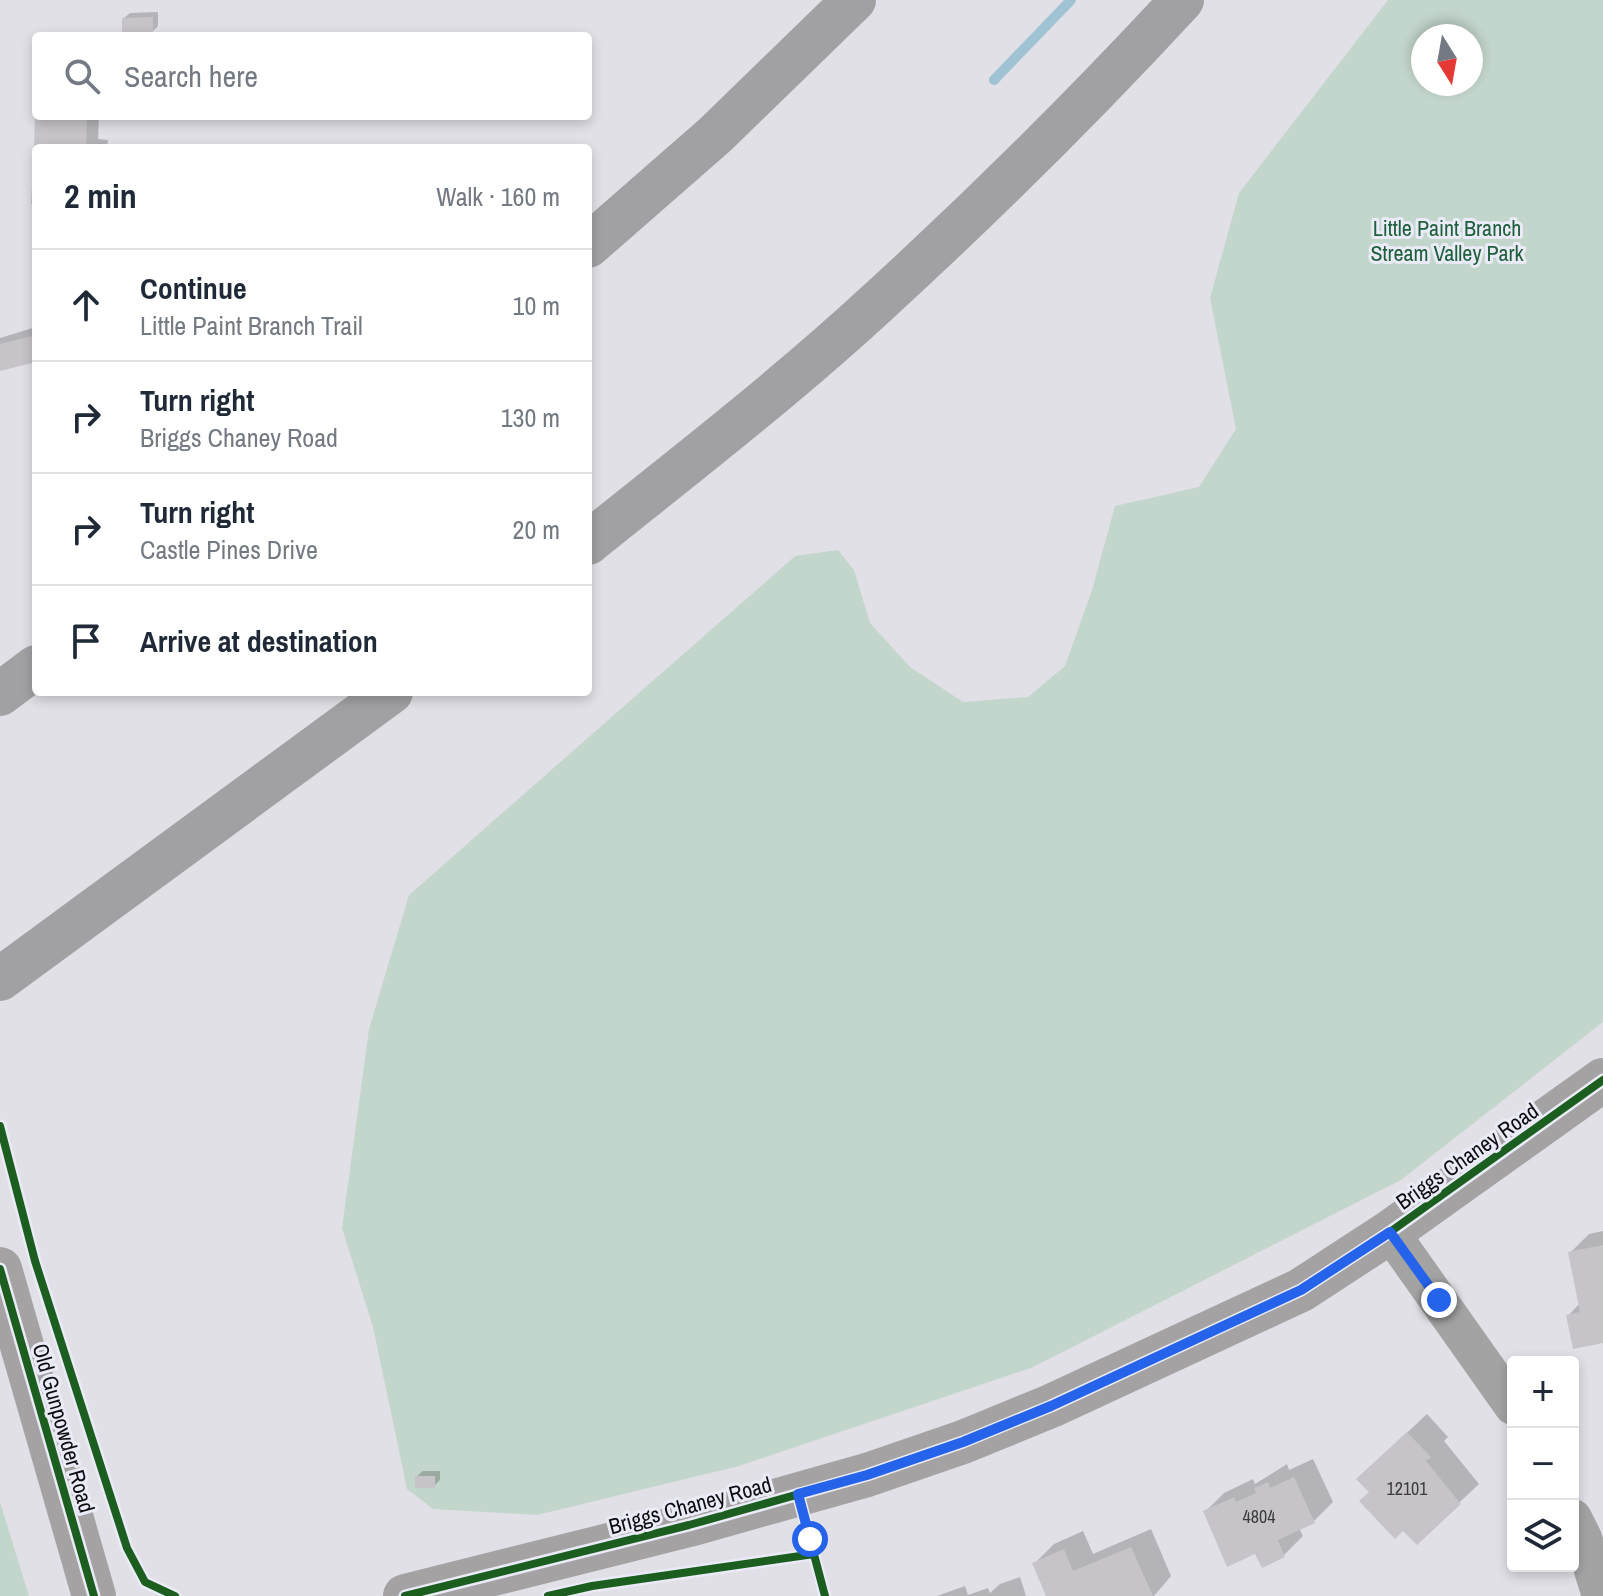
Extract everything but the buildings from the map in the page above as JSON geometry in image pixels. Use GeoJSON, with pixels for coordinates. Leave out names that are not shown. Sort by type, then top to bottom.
{"type":"FeatureCollection","features":[{"type":"Feature","properties":{"kind":"highway"},"geometry":{"type":"LineString","coordinates":[[715,135],[842,0]]}},
{"type":"Feature","properties":{"kind":"highway"},"geometry":{"type":"LineString","coordinates":[[592,243],[715,135],[854,0]]}},
{"type":"Feature","properties":{"kind":"highway"},"geometry":{"type":"LineString","coordinates":[[592,540],[719,438],[875,305],[1028,161],[1182,0]]}},
{"type":"Feature","properties":{"kind":"highway"},"geometry":{"type":"LineString","coordinates":[[0,694],[32,670]]}},
{"type":"Feature","properties":{"kind":"highway"},"geometry":{"type":"LineString","coordinates":[[0,979],[386,696]]}},
{"type":"Feature","properties":{"kind":"main road","name":"Briggs Chaney Road"},"geometry":{"type":"LineString","coordinates":[[405,1596],[689,1525],[867,1475],[963,1442],[1172,1351],[1301,1290],[1390,1232],[1603,1080]]}},
{"type":"Feature","properties":{"kind":"main road","name":"Old Gunpowder Road"},"geometry":{"type":"LineString","coordinates":[[0,1269],[94,1596]]}},
{"type":"Feature","properties":{"kind":"street"},"geometry":{"type":"LineString","coordinates":[[1390,1232],[1507,1398]]}},
{"type":"Feature","properties":{"kind":"street"},"geometry":{"type":"LineString","coordinates":[[1579,1530],[1601,1596]]}},
{"type":"Feature","properties":{"kind":"green space","name":"Little Paint Branch Stream Valley Park"},"geometry":{"type":"Polygon","coordinates":[[[1388,0],[1603,0],[1603,1022],[1401,1180],[1031,1368],[739,1466],[537,1515],[433,1509],[407,1489],[373,1327],[342,1228],[369,1029],[409,895],[795,556],[838,550],[854,570],[870,623],[910,667],[963,702],[1028,697],[1065,666],[1092,590],[1115,506],[1199,487],[1236,429],[1210,298],[1239,193],[1388,0]]]}},
{"type":"Feature","properties":{"kind":"green space"},"geometry":{"type":"Polygon","coordinates":[[[0,1502],[29,1596],[0,1596],[0,1502]]]}},
{"type":"Feature","properties":{"kind":"waterway"},"geometry":{"type":"LineString","coordinates":[[994,80],[1071,0]]}},
{"type":"Feature","properties":{"kind":"cycle path"},"geometry":{"type":"LineString","coordinates":[[405,1596],[689,1525],[867,1475],[963,1442],[1051,1406],[1301,1290],[1390,1232],[1603,1080]]}},
{"type":"Feature","properties":{"kind":"cycle path"},"geometry":{"type":"LineString","coordinates":[[0,1126],[35,1261],[127,1548],[145,1582],[175,1596]]}},
{"type":"Feature","properties":{"kind":"cycle path"},"geometry":{"type":"LineString","coordinates":[[0,1269],[94,1596]]}},
{"type":"Feature","properties":{"kind":"cycle path"},"geometry":{"type":"LineString","coordinates":[[798,1494],[825,1596]]}},
{"type":"Feature","properties":{"kind":"cycle path"},"geometry":{"type":"LineString","coordinates":[[548,1596],[592,1586],[814,1554]]}},
{"type":"Feature","properties":{"kind":"route"},"geometry":{"type":"LineString","coordinates":[[810,1539],[798,1494],[867,1475],[963,1442],[1051,1406],[1301,1290],[1390,1232],[1439,1300]]}}]}
